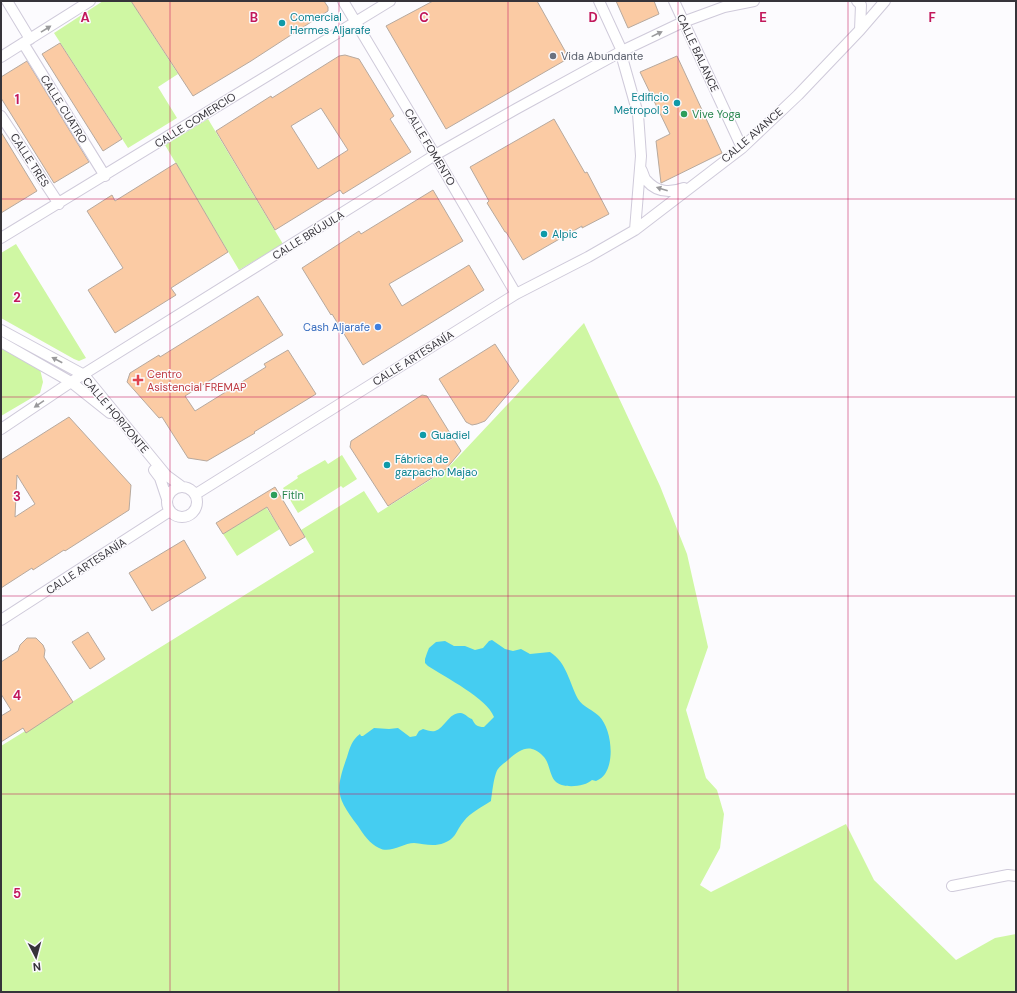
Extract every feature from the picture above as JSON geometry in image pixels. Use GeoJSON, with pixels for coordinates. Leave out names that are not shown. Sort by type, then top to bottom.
{"type":"FeatureCollection","features":[{"type":"Feature","properties":{"kind":"street","name":"CALLE CUATRO"},"geometry":{"type":"LineString","coordinates":[[7,1],[26,41],[105,176]]}},
{"type":"Feature","properties":{"kind":"street"},"geometry":{"type":"LineString","coordinates":[[1,57],[90,1]]}},
{"type":"Feature","properties":{"kind":"street","name":"CALLE FOMENTO"},"geometry":{"type":"LineString","coordinates":[[343,1],[516,294]]}},
{"type":"Feature","properties":{"kind":"street","name":"CALLE COMERCIO"},"geometry":{"type":"LineString","coordinates":[[2,235],[59,204],[390,1]]}},
{"type":"Feature","properties":{"kind":"street"},"geometry":{"type":"LineString","coordinates":[[599,1],[622,51],[623,61],[638,114],[642,156],[634,230]]}},
{"type":"Feature","properties":{"kind":"street","name":"CALLE BALANCE"},"geometry":{"type":"LineString","coordinates":[[674,1],[742,148]]}},
{"type":"Feature","properties":{"kind":"street"},"geometry":{"type":"LineString","coordinates":[[622,51],[683,22],[724,7],[754,1]]}},
{"type":"Feature","properties":{"kind":"street"},"geometry":{"type":"LineString","coordinates":[[857,1],[861,5],[860,30]]}},
{"type":"Feature","properties":{"kind":"street","name":"CALLE AVANCE"},"geometry":{"type":"LineString","coordinates":[[634,230],[742,148],[798,95],[860,30],[885,1]]}},
{"type":"Feature","properties":{"kind":"street","name":"CALLE BRÚJULA"},"geometry":{"type":"LineString","coordinates":[[1,429],[71,382],[435,155],[622,51]]}},
{"type":"Feature","properties":{"kind":"street","name":"CALLE TRES"},"geometry":{"type":"LineString","coordinates":[[1,116],[59,204]]}},
{"type":"Feature","properties":{"kind":"street"},"geometry":{"type":"LineString","coordinates":[[640,167],[646,180],[659,190],[673,192],[693,185]]}},
{"type":"Feature","properties":{"kind":"street","name":"CALLE ARTESANÍA"},"geometry":{"type":"LineString","coordinates":[[196,494],[516,294],[588,257],[634,230]]}},
{"type":"Feature","properties":{"kind":"street","name":"CALLE HORIZONTE"},"geometry":{"type":"LineString","coordinates":[[1,330],[84,375],[166,475],[181,486]]}},
{"type":"Feature","properties":{"kind":"street","name":"CALLE HORIZONTE"},"geometry":{"type":"LineString","coordinates":[[1,342],[71,382],[110,413],[160,478],[167,499]]}},
{"type":"Feature","properties":{"kind":"street"},"geometry":{"type":"LineString","coordinates":[[181,486],[190,488],[196,494],[198,504],[193,513],[189,516],[182,517],[174,515],[168,508],[167,499],[172,490],[181,486]]}},
{"type":"Feature","properties":{"kind":"street","name":"CALLE ARTESANÍA"},"geometry":{"type":"LineString","coordinates":[[1,620],[170,511]]}},
{"type":"Feature","properties":{"kind":"street"},"geometry":{"type":"LineString","coordinates":[[952,886],[1008,875],[1016,876]]}},
{"type":"Feature","properties":{"kind":"green space"},"geometry":{"type":"Polygon","coordinates":[[[103,1],[131,1],[178,74],[158,87],[177,118],[128,148],[54,33],[103,1]]]}},
{"type":"Feature","properties":{"kind":"green space"},"geometry":{"type":"Polygon","coordinates":[[[208,119],[283,244],[239,270],[165,145],[208,119]]]}},
{"type":"Feature","properties":{"kind":"green space"},"geometry":{"type":"Polygon","coordinates":[[[16,244],[86,358],[79,361],[74,359],[1,318],[1,253],[16,244]]]}},
{"type":"Feature","properties":{"kind":"green space"},"geometry":{"type":"Polygon","coordinates":[[[584,323],[660,486],[687,554],[708,647],[686,710],[706,778],[717,790],[724,814],[720,848],[700,885],[711,892],[846,824],[874,880],[956,960],[995,938],[1016,934],[1016,992],[1,992],[1,746],[314,552],[301,530],[364,491],[378,513],[446,470],[584,323]]]}},
{"type":"Feature","properties":{"kind":"green space"},"geometry":{"type":"Polygon","coordinates":[[[1,348],[40,369],[43,382],[40,393],[1,416],[1,348]]]}},
{"type":"Feature","properties":{"kind":"green space"},"geometry":{"type":"Polygon","coordinates":[[[342,455],[357,479],[343,488],[341,486],[298,513],[283,488],[298,478],[297,476],[325,460],[328,464],[342,455]]]}},
{"type":"Feature","properties":{"kind":"green space"},"geometry":{"type":"Polygon","coordinates":[[[266,507],[280,529],[237,556],[223,534],[266,507]]]}},
{"type":"Feature","properties":{"kind":"water"},"geometry":{"type":"Polygon","coordinates":[[[492,640],[505,649],[513,651],[521,649],[530,654],[550,652],[556,656],[564,667],[578,699],[599,716],[606,728],[609,736],[611,752],[608,768],[605,774],[596,781],[592,780],[579,786],[558,784],[553,778],[543,756],[534,750],[522,750],[499,768],[494,779],[491,801],[467,818],[451,839],[436,845],[410,843],[388,850],[379,848],[367,838],[345,808],[340,793],[339,786],[343,769],[352,744],[360,734],[363,736],[374,728],[398,728],[410,737],[416,736],[419,731],[423,729],[435,731],[442,727],[450,717],[457,713],[464,714],[472,719],[476,725],[484,727],[494,717],[490,710],[475,696],[428,666],[425,663],[425,659],[429,648],[436,642],[445,641],[454,646],[465,646],[475,650],[483,648],[489,641],[492,640]]]}},
{"type":"Feature","properties":{"kind":"building"},"geometry":{"type":"Polygon","coordinates":[[[131,1],[324,1],[328,7],[328,11],[251,61],[193,96],[131,1]]]}},
{"type":"Feature","properties":{"kind":"building"},"geometry":{"type":"Polygon","coordinates":[[[433,1],[537,1],[569,58],[446,129],[386,26],[433,1]]]}},
{"type":"Feature","properties":{"kind":"building"},"geometry":{"type":"Polygon","coordinates":[[[616,1],[654,1],[659,14],[628,28],[616,1]]]}},
{"type":"Feature","properties":{"kind":"building"},"geometry":{"type":"Polygon","coordinates":[[[60,43],[122,139],[103,151],[42,54],[60,43]]]}},
{"type":"Feature","properties":{"kind":"building"},"geometry":{"type":"Polygon","coordinates":[[[345,55],[359,59],[394,116],[390,119],[411,152],[343,194],[340,190],[275,230],[216,131],[271,96],[272,98],[339,56],[345,55]],[[321,108],[291,126],[318,169],[348,150],[321,108]]]}},
{"type":"Feature","properties":{"kind":"building","name":"Edificio Metropol 3"},"geometry":{"type":"Polygon","coordinates":[[[677,56],[722,153],[661,183],[656,141],[670,134],[640,72],[677,56]]]}},
{"type":"Feature","properties":{"kind":"building"},"geometry":{"type":"Polygon","coordinates":[[[27,61],[89,162],[54,183],[1,98],[1,77],[27,61]]]}},
{"type":"Feature","properties":{"kind":"building"},"geometry":{"type":"Polygon","coordinates":[[[554,119],[585,173],[587,172],[609,214],[582,228],[582,226],[523,260],[487,203],[489,201],[470,167],[554,119]]]}},
{"type":"Feature","properties":{"kind":"building"},"geometry":{"type":"Polygon","coordinates":[[[1,132],[37,191],[1,213],[1,132]]]}},
{"type":"Feature","properties":{"kind":"building"},"geometry":{"type":"Polygon","coordinates":[[[176,163],[228,252],[171,288],[176,295],[115,333],[88,290],[123,268],[87,211],[112,195],[115,201],[176,163]]]}},
{"type":"Feature","properties":{"kind":"building"},"geometry":{"type":"Polygon","coordinates":[[[433,190],[463,241],[389,284],[402,306],[469,265],[484,290],[363,365],[302,268],[359,231],[361,234],[433,190]]]}},
{"type":"Feature","properties":{"kind":"building"},"geometry":{"type":"Polygon","coordinates":[[[258,296],[283,335],[185,396],[195,411],[266,367],[264,364],[288,350],[316,394],[254,432],[255,433],[207,461],[188,458],[162,417],[159,418],[127,382],[130,373],[159,355],[160,357],[258,296]]]}},
{"type":"Feature","properties":{"kind":"building"},"geometry":{"type":"Polygon","coordinates":[[[495,344],[519,381],[485,421],[472,425],[466,422],[439,379],[495,344]]]}},
{"type":"Feature","properties":{"kind":"building"},"geometry":{"type":"Polygon","coordinates":[[[422,395],[427,396],[461,451],[446,469],[388,506],[350,447],[351,441],[422,395]]]}},
{"type":"Feature","properties":{"kind":"building"},"geometry":{"type":"Polygon","coordinates":[[[69,417],[131,485],[129,510],[65,551],[64,550],[33,570],[32,568],[1,588],[1,460],[69,417]],[[17,475],[15,517],[35,504],[17,475]]]}},
{"type":"Feature","properties":{"kind":"building"},"geometry":{"type":"Polygon","coordinates":[[[275,487],[305,537],[290,546],[267,507],[223,534],[216,523],[275,487]]]}},
{"type":"Feature","properties":{"kind":"building"},"geometry":{"type":"Polygon","coordinates":[[[184,540],[206,578],[152,611],[129,573],[184,540]]]}},
{"type":"Feature","properties":{"kind":"building"},"geometry":{"type":"Polygon","coordinates":[[[88,632],[105,659],[90,669],[72,642],[88,632]]]}},
{"type":"Feature","properties":{"kind":"building"},"geometry":{"type":"Polygon","coordinates":[[[27,638],[36,638],[43,645],[45,650],[44,657],[73,702],[26,733],[23,728],[1,742],[1,716],[11,710],[1,694],[1,662],[18,651],[20,645],[27,638]]]}},
{"type":"Feature","properties":{"kind":"place","name":"Comercial Hermes Aljarafe"},"geometry":{"type":"Point","coordinates":[282,23]}},
{"type":"Feature","properties":{"kind":"place","name":"Vida Abundante"},"geometry":{"type":"Point","coordinates":[553,56]}},
{"type":"Feature","properties":{"kind":"place","name":"Edificio Metropol 3"},"geometry":{"type":"Point","coordinates":[677,103]}},
{"type":"Feature","properties":{"kind":"place","name":"Vive Yoga"},"geometry":{"type":"Point","coordinates":[684,114]}},
{"type":"Feature","properties":{"kind":"place","name":"Alpic"},"geometry":{"type":"Point","coordinates":[544,234]}},
{"type":"Feature","properties":{"kind":"place","name":"Cash Aljarafe"},"geometry":{"type":"Point","coordinates":[378,327]}},
{"type":"Feature","properties":{"kind":"place","name":"Centro Asistencial FREMAP"},"geometry":{"type":"Point","coordinates":[138,380]}},
{"type":"Feature","properties":{"kind":"place","name":"Guadiel"},"geometry":{"type":"Point","coordinates":[423,435]}},
{"type":"Feature","properties":{"kind":"place","name":"Fábrica de gazpacho Majao"},"geometry":{"type":"Point","coordinates":[387,465]}},
{"type":"Feature","properties":{"kind":"place","name":"FitIn"},"geometry":{"type":"Point","coordinates":[274,495]}}]}
